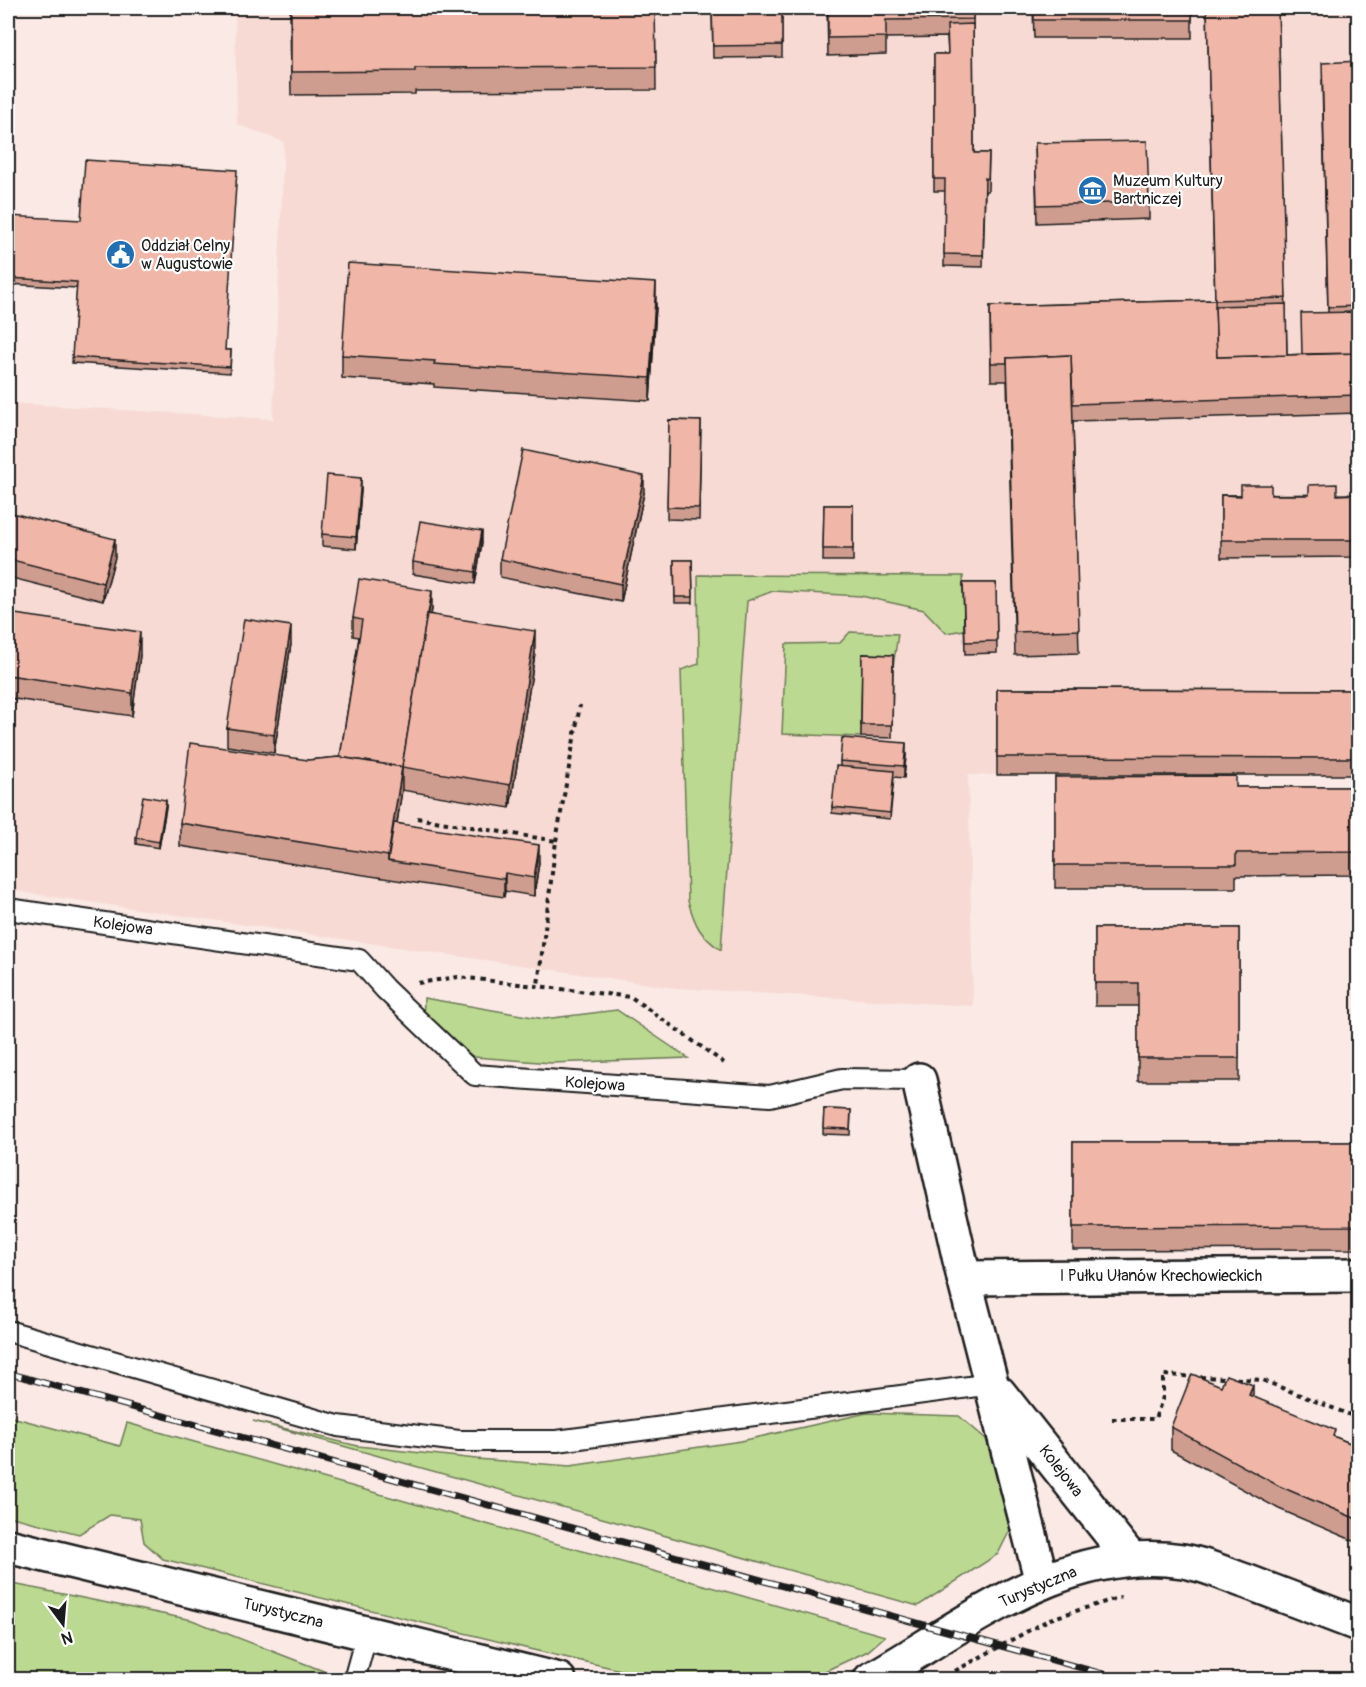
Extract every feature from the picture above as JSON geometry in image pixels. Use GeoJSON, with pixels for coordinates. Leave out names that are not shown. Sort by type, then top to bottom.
{"type":"FeatureCollection","features":[{"type":"Feature","properties":{"kind":"street","name":"Kolejowa"},"geometry":{"type":"LineString","coordinates":[[919,1080],[964,1278],[1042,1582]]}},
{"type":"Feature","properties":{"kind":"street","name":"I Pułku Ułanów Krechowieckich"},"geometry":{"type":"LineString","coordinates":[[964,1278],[1359,1275]]}},
{"type":"Feature","properties":{"kind":"street","name":"Kolejowa"},"geometry":{"type":"LineString","coordinates":[[992,1384],[1130,1558]]}},
{"type":"Feature","properties":{"kind":"street","name":"Turystyczna"},"geometry":{"type":"LineString","coordinates":[[8,1546],[559,1680]]}},
{"type":"Feature","properties":{"kind":"street","name":"Turystyczna"},"geometry":{"type":"LineString","coordinates":[[870,1680],[987,1609],[1042,1582],[1085,1567],[1130,1558],[1184,1561],[1231,1576],[1359,1624]]}},
{"type":"Feature","properties":{"kind":"lane","name":"Kolejowa"},"geometry":{"type":"LineString","coordinates":[[8,909],[359,960],[385,989],[475,1075],[770,1096],[842,1079],[919,1080]]}},
{"type":"Feature","properties":{"kind":"lane"},"geometry":{"type":"LineString","coordinates":[[8,1330],[338,1426],[459,1441],[557,1440],[992,1384]]}},
{"type":"Feature","properties":{"kind":"lane"},"geometry":{"type":"LineString","coordinates":[[354,1680],[367,1633]]}},
{"type":"Feature","properties":{"kind":"path"},"geometry":{"type":"LineString","coordinates":[[538,985],[556,841],[580,705]]}},
{"type":"Feature","properties":{"kind":"path"},"geometry":{"type":"LineString","coordinates":[[417,818],[556,841]]}},
{"type":"Feature","properties":{"kind":"path"},"geometry":{"type":"LineString","coordinates":[[385,989],[458,976],[631,997],[770,1096]]}},
{"type":"Feature","properties":{"kind":"path"},"geometry":{"type":"LineString","coordinates":[[1112,1419],[1155,1419],[1163,1397],[1163,1375],[1262,1380],[1359,1418]]}},
{"type":"Feature","properties":{"kind":"path"},"geometry":{"type":"LineString","coordinates":[[949,1674],[1050,1619],[1123,1597]]}},
{"type":"Feature","properties":{"kind":"shaded area"},"geometry":{"type":"Polygon","coordinates":[[[235,8],[1358,8],[1358,772],[968,775],[973,1006],[676,988],[8,890],[8,403],[273,419],[284,142],[237,124],[235,8]]]}},
{"type":"Feature","properties":{"kind":"green space"},"geometry":{"type":"Polygon","coordinates":[[[698,575],[963,576],[964,630],[946,633],[924,610],[861,596],[773,591],[747,601],[721,950],[699,929],[688,901],[681,670],[699,664],[698,575]]]}},
{"type":"Feature","properties":{"kind":"green space"},"geometry":{"type":"Polygon","coordinates":[[[850,632],[898,634],[893,667],[862,666],[861,737],[782,734],[786,644],[840,643],[850,632]]]}},
{"type":"Feature","properties":{"kind":"green space"},"geometry":{"type":"Polygon","coordinates":[[[424,998],[544,1019],[617,1010],[688,1058],[551,1063],[474,1057],[423,1025],[424,998]]]}},
{"type":"Feature","properties":{"kind":"green space"},"geometry":{"type":"Polygon","coordinates":[[[867,1413],[959,1416],[986,1439],[1003,1498],[1010,1530],[998,1554],[918,1606],[253,1421],[358,1446],[476,1459],[570,1466],[741,1441],[867,1413]]]}},
{"type":"Feature","properties":{"kind":"green space"},"geometry":{"type":"Polygon","coordinates":[[[8,1416],[120,1446],[127,1423],[885,1636],[868,1651],[808,1679],[660,1679],[163,1559],[144,1542],[140,1519],[110,1515],[79,1534],[8,1516],[8,1416]]]}},
{"type":"Feature","properties":{"kind":"green space"},"geometry":{"type":"Polygon","coordinates":[[[8,1583],[192,1620],[339,1677],[372,1679],[8,1679],[8,1583]]]}},
{"type":"Feature","properties":{"kind":"building"},"geometry":{"type":"Polygon","coordinates":[[[291,8],[655,8],[656,67],[415,68],[415,71],[291,72],[291,8]]]}},
{"type":"Feature","properties":{"kind":"building"},"geometry":{"type":"Polygon","coordinates":[[[712,8],[782,8],[782,45],[713,46],[712,8]]]}},
{"type":"Feature","properties":{"kind":"building"},"geometry":{"type":"Polygon","coordinates":[[[828,8],[973,8],[973,19],[886,20],[886,37],[828,38],[828,8]]]}},
{"type":"Feature","properties":{"kind":"building"},"geometry":{"type":"Polygon","coordinates":[[[1034,8],[1192,8],[1192,20],[1034,20],[1034,8]]]}},
{"type":"Feature","properties":{"kind":"building"},"geometry":{"type":"Polygon","coordinates":[[[1207,8],[1278,8],[1286,298],[1215,300],[1207,8]]]}},
{"type":"Feature","properties":{"kind":"building"},"geometry":{"type":"Polygon","coordinates":[[[973,24],[974,153],[989,153],[988,179],[985,178],[983,255],[944,254],[945,179],[934,179],[934,54],[948,54],[947,25],[973,24]]]}},
{"type":"Feature","properties":{"kind":"building"},"geometry":{"type":"Polygon","coordinates":[[[1359,61],[1359,306],[1328,307],[1322,63],[1359,61]]]}},
{"type":"Feature","properties":{"kind":"building","name":"Muzeum Kultury Bartniczej"},"geometry":{"type":"Polygon","coordinates":[[[1147,141],[1149,202],[1037,205],[1035,143],[1147,141]]]}},
{"type":"Feature","properties":{"kind":"building","name":"Oddział Celny w Augustowie"},"geometry":{"type":"Polygon","coordinates":[[[85,160],[237,170],[225,350],[231,350],[230,367],[72,357],[77,282],[8,278],[8,216],[81,220],[85,160]]]}},
{"type":"Feature","properties":{"kind":"building"},"geometry":{"type":"Polygon","coordinates":[[[348,263],[656,283],[650,378],[434,364],[435,361],[342,355],[348,263]]]}},
{"type":"Feature","properties":{"kind":"building"},"geometry":{"type":"Polygon","coordinates":[[[1215,300],[1217,357],[1359,353],[1359,395],[1073,404],[1071,355],[1007,358],[1007,363],[991,363],[990,306],[1215,300]]]}},
{"type":"Feature","properties":{"kind":"building"},"geometry":{"type":"Polygon","coordinates":[[[1286,304],[1287,355],[1217,357],[1215,306],[1286,304]]]}},
{"type":"Feature","properties":{"kind":"building"},"geometry":{"type":"Polygon","coordinates":[[[1359,312],[1359,353],[1302,354],[1301,313],[1359,312]]]}},
{"type":"Feature","properties":{"kind":"building"},"geometry":{"type":"Polygon","coordinates":[[[1071,355],[1079,630],[1015,632],[1007,358],[1071,355]]]}},
{"type":"Feature","properties":{"kind":"building"},"geometry":{"type":"Polygon","coordinates":[[[669,420],[701,421],[699,508],[667,507],[669,420]]]}},
{"type":"Feature","properties":{"kind":"building"},"geometry":{"type":"Polygon","coordinates":[[[523,450],[644,476],[621,584],[500,559],[523,450]]]}},
{"type":"Feature","properties":{"kind":"building"},"geometry":{"type":"Polygon","coordinates":[[[327,475],[361,478],[356,537],[322,534],[327,475]]]}},
{"type":"Feature","properties":{"kind":"building"},"geometry":{"type":"Polygon","coordinates":[[[1337,484],[1337,495],[1359,494],[1359,540],[1221,540],[1221,495],[1241,496],[1241,485],[1271,485],[1271,495],[1309,495],[1309,485],[1337,484]]]}},
{"type":"Feature","properties":{"kind":"building"},"geometry":{"type":"Polygon","coordinates":[[[824,505],[853,505],[853,549],[823,549],[824,505]]]}},
{"type":"Feature","properties":{"kind":"building"},"geometry":{"type":"Polygon","coordinates":[[[8,512],[115,539],[103,583],[8,559],[8,512]]]}},
{"type":"Feature","properties":{"kind":"building"},"geometry":{"type":"Polygon","coordinates":[[[420,521],[482,531],[475,572],[413,562],[420,521]]]}},
{"type":"Feature","properties":{"kind":"building"},"geometry":{"type":"Polygon","coordinates":[[[674,560],[692,560],[693,597],[675,597],[674,560]]]}},
{"type":"Feature","properties":{"kind":"building"},"geometry":{"type":"Polygon","coordinates":[[[359,579],[432,591],[402,767],[340,757],[362,620],[353,618],[359,579]]]}},
{"type":"Feature","properties":{"kind":"building"},"geometry":{"type":"Polygon","coordinates":[[[963,583],[996,583],[997,641],[965,642],[963,583]]]}},
{"type":"Feature","properties":{"kind":"building"},"geometry":{"type":"Polygon","coordinates":[[[8,613],[140,632],[132,693],[8,675],[8,613]]]}},
{"type":"Feature","properties":{"kind":"building"},"geometry":{"type":"Polygon","coordinates":[[[427,614],[535,631],[510,785],[402,767],[427,614]]]}},
{"type":"Feature","properties":{"kind":"building"},"geometry":{"type":"Polygon","coordinates":[[[244,619],[291,626],[274,735],[227,728],[244,619]]]}},
{"type":"Feature","properties":{"kind":"building"},"geometry":{"type":"Polygon","coordinates":[[[862,654],[893,655],[892,725],[861,725],[862,654]]]}},
{"type":"Feature","properties":{"kind":"building"},"geometry":{"type":"Polygon","coordinates":[[[997,689],[1359,690],[1359,758],[997,757],[997,689]]]}},
{"type":"Feature","properties":{"kind":"building"},"geometry":{"type":"Polygon","coordinates":[[[842,738],[906,743],[904,766],[840,761],[842,738]]]}},
{"type":"Feature","properties":{"kind":"building"},"geometry":{"type":"Polygon","coordinates":[[[190,743],[308,760],[339,757],[402,767],[388,856],[180,823],[190,743]]]}},
{"type":"Feature","properties":{"kind":"building"},"geometry":{"type":"Polygon","coordinates":[[[836,766],[894,771],[890,813],[832,807],[836,766]]]}},
{"type":"Feature","properties":{"kind":"building"},"geometry":{"type":"Polygon","coordinates":[[[1236,776],[1236,787],[1359,787],[1359,852],[1236,853],[1236,865],[1055,865],[1055,777],[1236,776]]]}},
{"type":"Feature","properties":{"kind":"building"},"geometry":{"type":"Polygon","coordinates":[[[143,796],[166,800],[159,842],[136,838],[143,796]]]}},
{"type":"Feature","properties":{"kind":"building"},"geometry":{"type":"Polygon","coordinates":[[[394,823],[539,845],[534,878],[505,873],[504,879],[388,861],[394,823]]]}},
{"type":"Feature","properties":{"kind":"building"},"geometry":{"type":"Polygon","coordinates":[[[1095,928],[1239,928],[1239,1058],[1138,1058],[1138,983],[1095,983],[1095,928]]]}},
{"type":"Feature","properties":{"kind":"building"},"geometry":{"type":"Polygon","coordinates":[[[824,1109],[851,1110],[850,1129],[823,1128],[824,1109]]]}},
{"type":"Feature","properties":{"kind":"building"},"geometry":{"type":"Polygon","coordinates":[[[1073,1142],[1359,1142],[1359,1226],[1073,1227],[1073,1142]]]}},
{"type":"Feature","properties":{"kind":"building"},"geometry":{"type":"Polygon","coordinates":[[[1192,1374],[1221,1386],[1226,1375],[1253,1385],[1249,1395],[1335,1430],[1333,1436],[1357,1446],[1359,1442],[1359,1520],[1279,1486],[1171,1427],[1192,1374]]]}},
{"type":"Feature","properties":{"kind":"railway"},"geometry":{"type":"LineString","coordinates":[[8,1373],[1125,1680]]}},
{"type":"Feature","properties":{"kind":"place","name":"Muzeum Kultury Bartniczej"},"geometry":{"type":"Point","coordinates":[1092,190]}},
{"type":"Feature","properties":{"kind":"place","name":"Oddział Celny w Augustowie"},"geometry":{"type":"Point","coordinates":[120,255]}}]}
